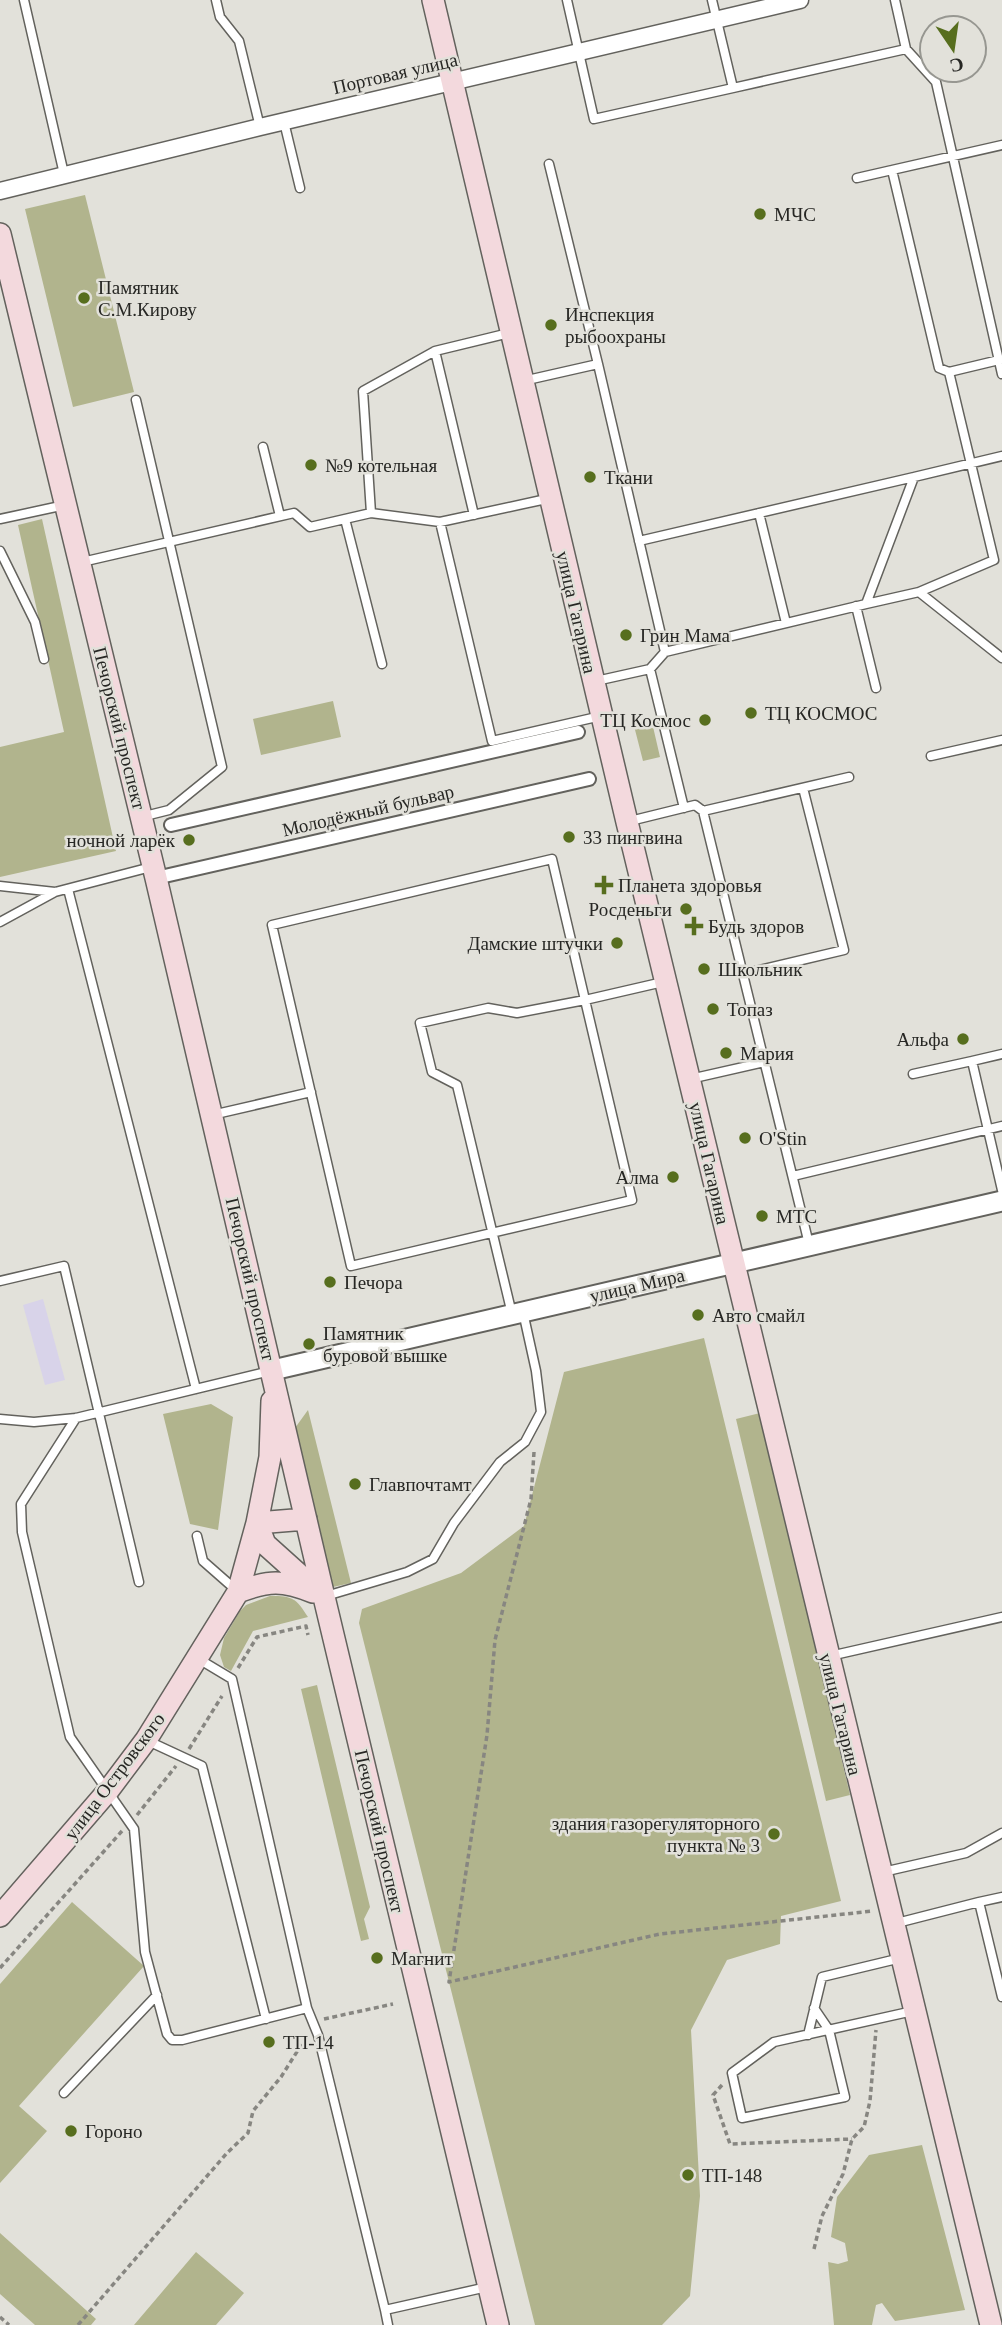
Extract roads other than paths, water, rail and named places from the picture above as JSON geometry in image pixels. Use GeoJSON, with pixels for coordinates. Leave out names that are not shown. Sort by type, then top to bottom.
{"type":"FeatureCollection","features":[{"type":"Feature","properties":{"kind":"main road","name":"улица Гагарина"},"geometry":{"type":"LineString","coordinates":[[433,0],[601,716],[991,2325]]}},
{"type":"Feature","properties":{"kind":"main road","name":"Печорский проспект"},"geometry":{"type":"LineString","coordinates":[[0,234],[155,872],[498,2325]]}},
{"type":"Feature","properties":{"kind":"main road","name":"улица Островского"},"geometry":{"type":"LineString","coordinates":[[0,1916],[107,1792],[146,1741],[238,1592],[257,1523],[270,1457],[273,1370]]}},
{"type":"Feature","properties":{"kind":"main road"},"geometry":{"type":"LineString","coordinates":[[238,1592],[283,1521],[298,1479]]}},
{"type":"Feature","properties":{"kind":"main road"},"geometry":{"type":"LineString","coordinates":[[306,1519],[257,1523],[268,1548],[324,1597]]}},
{"type":"Feature","properties":{"kind":"main road"},"geometry":{"type":"LineString","coordinates":[[238,1592],[258,1584],[291,1583],[324,1597]]}},
{"type":"Feature","properties":{"kind":"street","name":"Портовая улица"},"geometry":{"type":"LineString","coordinates":[[0,191],[284,121],[800,0]]}},
{"type":"Feature","properties":{"kind":"street"},"geometry":{"type":"LineString","coordinates":[[171,825],[578,732]]}},
{"type":"Feature","properties":{"kind":"street","name":"Молодёжный бульвар"},"geometry":{"type":"LineString","coordinates":[[155,872],[589,779]]}},
{"type":"Feature","properties":{"kind":"street","name":"улица Мира"},"geometry":{"type":"LineString","coordinates":[[273,1370],[1002,1201]]}},
{"type":"Feature","properties":{"kind":"lane"},"geometry":{"type":"LineString","coordinates":[[24,0],[64,174]]}},
{"type":"Feature","properties":{"kind":"lane"},"geometry":{"type":"LineString","coordinates":[[216,0],[220,17],[239,41],[260,127]]}},
{"type":"Feature","properties":{"kind":"lane"},"geometry":{"type":"LineString","coordinates":[[567,0],[594,119],[906,49]]}},
{"type":"Feature","properties":{"kind":"lane"},"geometry":{"type":"LineString","coordinates":[[712,0],[733,88]]}},
{"type":"Feature","properties":{"kind":"lane"},"geometry":{"type":"LineString","coordinates":[[895,0],[906,49],[936,82],[1002,374]]}},
{"type":"Feature","properties":{"kind":"lane"},"geometry":{"type":"LineString","coordinates":[[284,121],[300,188]]}},
{"type":"Feature","properties":{"kind":"lane"},"geometry":{"type":"LineString","coordinates":[[857,178],[1002,145]]}},
{"type":"Feature","properties":{"kind":"lane"},"geometry":{"type":"LineString","coordinates":[[549,164],[665,652]]}},
{"type":"Feature","properties":{"kind":"lane"},"geometry":{"type":"LineString","coordinates":[[892,170],[939,368],[949,372],[999,360]]}},
{"type":"Feature","properties":{"kind":"lane"},"geometry":{"type":"LineString","coordinates":[[371,513],[363,391],[435,351],[511,333]]}},
{"type":"Feature","properties":{"kind":"lane"},"geometry":{"type":"LineString","coordinates":[[435,351],[474,515]]}},
{"type":"Feature","properties":{"kind":"lane"},"geometry":{"type":"LineString","coordinates":[[523,382],[598,364]]}},
{"type":"Feature","properties":{"kind":"lane"},"geometry":{"type":"LineString","coordinates":[[593,681],[650,669],[665,652],[919,592],[994,561],[949,372]]}},
{"type":"Feature","properties":{"kind":"lane"},"geometry":{"type":"LineString","coordinates":[[136,400],[222,766],[169,810],[141,817]]}},
{"type":"Feature","properties":{"kind":"lane"},"geometry":{"type":"LineString","coordinates":[[263,447],[280,516]]}},
{"type":"Feature","properties":{"kind":"lane"},"geometry":{"type":"LineString","coordinates":[[639,541],[1002,456]]}},
{"type":"Feature","properties":{"kind":"lane"},"geometry":{"type":"LineString","coordinates":[[866,604],[914,477]]}},
{"type":"Feature","properties":{"kind":"lane"},"geometry":{"type":"LineString","coordinates":[[80,563],[294,513],[310,527],[371,513],[440,522],[551,498]]}},
{"type":"Feature","properties":{"kind":"lane"},"geometry":{"type":"LineString","coordinates":[[0,519],[65,505]]}},
{"type":"Feature","properties":{"kind":"lane"},"geometry":{"type":"LineString","coordinates":[[759,513],[786,623]]}},
{"type":"Feature","properties":{"kind":"lane"},"geometry":{"type":"LineString","coordinates":[[345,519],[382,664]]}},
{"type":"Feature","properties":{"kind":"lane"},"geometry":{"type":"LineString","coordinates":[[440,522],[492,741],[601,716]]}},
{"type":"Feature","properties":{"kind":"lane"},"geometry":{"type":"LineString","coordinates":[[0,551],[35,622],[44,659]]}},
{"type":"Feature","properties":{"kind":"lane"},"geometry":{"type":"LineString","coordinates":[[919,592],[1002,658]]}},
{"type":"Feature","properties":{"kind":"lane"},"geometry":{"type":"LineString","coordinates":[[856,606],[876,688]]}},
{"type":"Feature","properties":{"kind":"lane"},"geometry":{"type":"LineString","coordinates":[[650,669],[684,808]]}},
{"type":"Feature","properties":{"kind":"lane"},"geometry":{"type":"LineString","coordinates":[[931,756],[1002,740]]}},
{"type":"Feature","properties":{"kind":"lane"},"geometry":{"type":"LineString","coordinates":[[703,811],[849,777]]}},
{"type":"Feature","properties":{"kind":"lane"},"geometry":{"type":"LineString","coordinates":[[743,974],[844,950],[803,788]]}},
{"type":"Feature","properties":{"kind":"lane"},"geometry":{"type":"LineString","coordinates":[[627,822],[695,805],[703,811],[810,1245]]}},
{"type":"Feature","properties":{"kind":"lane"},"geometry":{"type":"LineString","coordinates":[[552,859],[632,1200],[351,1266],[311,1091],[272,925],[552,859]]}},
{"type":"Feature","properties":{"kind":"lane"},"geometry":{"type":"LineString","coordinates":[[0,922],[55,892],[155,872]]}},
{"type":"Feature","properties":{"kind":"lane"},"geometry":{"type":"LineString","coordinates":[[0,886],[55,892]]}},
{"type":"Feature","properties":{"kind":"lane"},"geometry":{"type":"LineString","coordinates":[[68,888],[196,1389]]}},
{"type":"Feature","properties":{"kind":"lane"},"geometry":{"type":"LineString","coordinates":[[324,1597],[407,1572],[433,1559],[454,1523],[500,1462],[525,1442],[541,1412],[536,1371],[492,1233],[457,1085],[432,1072],[420,1023],[488,1008],[517,1013],[666,981]]}},
{"type":"Feature","properties":{"kind":"lane"},"geometry":{"type":"LineString","coordinates":[[913,1074],[1002,1054]]}},
{"type":"Feature","properties":{"kind":"lane"},"geometry":{"type":"LineString","coordinates":[[972,1061],[1002,1190]]}},
{"type":"Feature","properties":{"kind":"lane"},"geometry":{"type":"LineString","coordinates":[[690,1079],[765,1062]]}},
{"type":"Feature","properties":{"kind":"lane"},"geometry":{"type":"LineString","coordinates":[[212,1115],[311,1091]]}},
{"type":"Feature","properties":{"kind":"lane"},"geometry":{"type":"LineString","coordinates":[[793,1176],[1002,1126]]}},
{"type":"Feature","properties":{"kind":"lane"},"geometry":{"type":"LineString","coordinates":[[0,1281],[64,1266],[139,1582]]}},
{"type":"Feature","properties":{"kind":"lane"},"geometry":{"type":"LineString","coordinates":[[0,1419],[34,1422],[76,1418],[273,1370]]}},
{"type":"Feature","properties":{"kind":"lane"},"geometry":{"type":"LineString","coordinates":[[76,1418],[21,1504],[22,1532],[70,1737],[134,1829],[145,1952],[167,2034],[172,2040],[182,2040],[307,2008]]}},
{"type":"Feature","properties":{"kind":"lane"},"geometry":{"type":"LineString","coordinates":[[197,1536],[203,1561],[238,1592]]}},
{"type":"Feature","properties":{"kind":"lane"},"geometry":{"type":"LineString","coordinates":[[827,1657],[1002,1617]]}},
{"type":"Feature","properties":{"kind":"lane"},"geometry":{"type":"LineString","coordinates":[[197,1658],[232,1679],[307,2008],[321,2048],[388,2325]]}},
{"type":"Feature","properties":{"kind":"lane"},"geometry":{"type":"LineString","coordinates":[[146,1741],[202,1766],[266,2019]]}},
{"type":"Feature","properties":{"kind":"lane"},"geometry":{"type":"LineString","coordinates":[[880,1873],[966,1853],[1002,1833]]}},
{"type":"Feature","properties":{"kind":"lane"},"geometry":{"type":"LineString","coordinates":[[891,1916],[1002,1897]]}},
{"type":"Feature","properties":{"kind":"lane"},"geometry":{"type":"LineString","coordinates":[[979,1902],[1002,1997]]}},
{"type":"Feature","properties":{"kind":"lane"},"geometry":{"type":"LineString","coordinates":[[808,2035],[822,1977],[901,1958]]}},
{"type":"Feature","properties":{"kind":"lane"},"geometry":{"type":"LineString","coordinates":[[64,2093],[157,1994]]}},
{"type":"Feature","properties":{"kind":"lane"},"geometry":{"type":"LineString","coordinates":[[814,2008],[829,2030],[845,2096],[742,2118],[732,2073],[774,2042],[808,2035],[877,2019],[914,2011]]}},
{"type":"Feature","properties":{"kind":"lane"},"geometry":{"type":"LineString","coordinates":[[384,2310],[489,2286]]}},
{"type":"Feature","properties":{"kind":"place","name":"МЧС"},"geometry":{"type":"Point","coordinates":[760,214]}},
{"type":"Feature","properties":{"kind":"place","name":"Памятник С.М.Кирову"},"geometry":{"type":"Point","coordinates":[84,298]}},
{"type":"Feature","properties":{"kind":"place","name":"Инспекция рыбоохраны"},"geometry":{"type":"Point","coordinates":[551,325]}},
{"type":"Feature","properties":{"kind":"place","name":"№9 котельная"},"geometry":{"type":"Point","coordinates":[311,465]}},
{"type":"Feature","properties":{"kind":"place","name":"Ткани"},"geometry":{"type":"Point","coordinates":[590,477]}},
{"type":"Feature","properties":{"kind":"place","name":"Грин Мама"},"geometry":{"type":"Point","coordinates":[626,635]}},
{"type":"Feature","properties":{"kind":"place","name":"ТЦ КОСМОС"},"geometry":{"type":"Point","coordinates":[751,713]}},
{"type":"Feature","properties":{"kind":"place","name":"ТЦ Космос"},"geometry":{"type":"Point","coordinates":[705,720]}},
{"type":"Feature","properties":{"kind":"place","name":"33 пингвина"},"geometry":{"type":"Point","coordinates":[569,837]}},
{"type":"Feature","properties":{"kind":"place","name":"ночной ларёк"},"geometry":{"type":"Point","coordinates":[189,840]}},
{"type":"Feature","properties":{"kind":"place","name":"Планета здоровья"},"geometry":{"type":"Point","coordinates":[604,885]}},
{"type":"Feature","properties":{"kind":"place","name":"Росденьги"},"geometry":{"type":"Point","coordinates":[686,909]}},
{"type":"Feature","properties":{"kind":"place","name":"Будь здоров"},"geometry":{"type":"Point","coordinates":[694,926]}},
{"type":"Feature","properties":{"kind":"place","name":"Дамские штучки"},"geometry":{"type":"Point","coordinates":[617,943]}},
{"type":"Feature","properties":{"kind":"place","name":"Школьник"},"geometry":{"type":"Point","coordinates":[704,969]}},
{"type":"Feature","properties":{"kind":"place","name":"Топаз"},"geometry":{"type":"Point","coordinates":[713,1009]}},
{"type":"Feature","properties":{"kind":"place","name":"Альфа"},"geometry":{"type":"Point","coordinates":[963,1039]}},
{"type":"Feature","properties":{"kind":"place","name":"Мария"},"geometry":{"type":"Point","coordinates":[726,1053]}},
{"type":"Feature","properties":{"kind":"place","name":"O'Stin"},"geometry":{"type":"Point","coordinates":[745,1138]}},
{"type":"Feature","properties":{"kind":"place","name":"Алма"},"geometry":{"type":"Point","coordinates":[673,1177]}},
{"type":"Feature","properties":{"kind":"place","name":"МТС"},"geometry":{"type":"Point","coordinates":[762,1216]}},
{"type":"Feature","properties":{"kind":"place","name":"Печора"},"geometry":{"type":"Point","coordinates":[330,1282]}},
{"type":"Feature","properties":{"kind":"place","name":"Авто смайл"},"geometry":{"type":"Point","coordinates":[698,1315]}},
{"type":"Feature","properties":{"kind":"place","name":"Памятник буровой вышке"},"geometry":{"type":"Point","coordinates":[309,1344]}},
{"type":"Feature","properties":{"kind":"place","name":"Главпочтамт"},"geometry":{"type":"Point","coordinates":[355,1484]}},
{"type":"Feature","properties":{"kind":"place","name":"здания газорегуляторного пункта № 3"},"geometry":{"type":"Point","coordinates":[774,1834]}},
{"type":"Feature","properties":{"kind":"place","name":"Магнит"},"geometry":{"type":"Point","coordinates":[377,1958]}},
{"type":"Feature","properties":{"kind":"place","name":"ТП-14"},"geometry":{"type":"Point","coordinates":[269,2042]}},
{"type":"Feature","properties":{"kind":"place","name":"Гороно"},"geometry":{"type":"Point","coordinates":[71,2131]}},
{"type":"Feature","properties":{"kind":"place","name":"ТП-148"},"geometry":{"type":"Point","coordinates":[688,2175]}}]}
